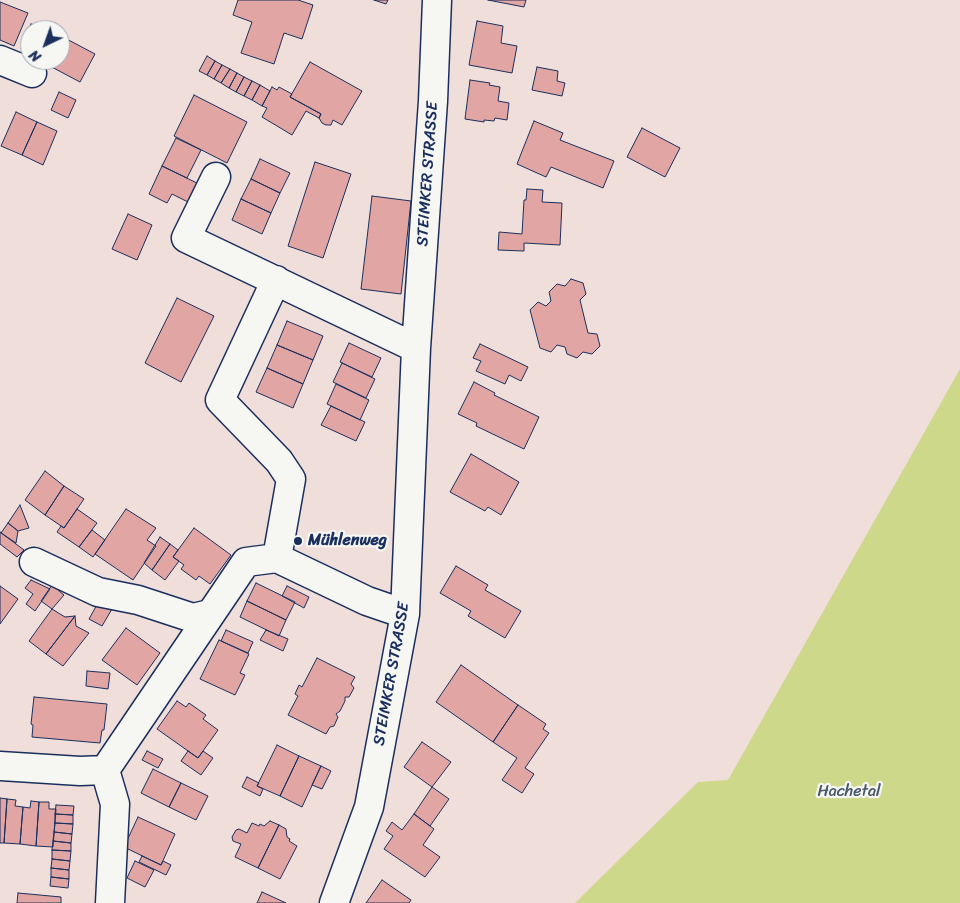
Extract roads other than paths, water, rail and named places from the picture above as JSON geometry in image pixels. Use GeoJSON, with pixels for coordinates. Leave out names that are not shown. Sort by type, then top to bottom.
{"type":"FeatureCollection","features":[{"type":"Feature","properties":{"kind":"street","name":"STEIMKER STRASSE"},"geometry":{"type":"LineString","coordinates":[[334,903],[369,807],[405,614],[416,348],[433,101],[437,0]]}},
{"type":"Feature","properties":{"kind":"street"},"geometry":{"type":"LineString","coordinates":[[0,60],[32,73]]}},
{"type":"Feature","properties":{"kind":"street"},"geometry":{"type":"LineString","coordinates":[[216,177],[186,238],[416,348]]}},
{"type":"Feature","properties":{"kind":"street"},"geometry":{"type":"LineString","coordinates":[[276,280],[220,400],[280,461],[291,479],[277,558]]}},
{"type":"Feature","properties":{"kind":"street"},"geometry":{"type":"LineString","coordinates":[[105,770],[246,562],[277,558],[367,601],[405,614]]}},
{"type":"Feature","properties":{"kind":"street"},"geometry":{"type":"LineString","coordinates":[[34,562],[98,592],[138,600],[193,618],[210,614]]}},
{"type":"Feature","properties":{"kind":"street"},"geometry":{"type":"LineString","coordinates":[[0,766],[80,771],[105,770]]}},
{"type":"Feature","properties":{"kind":"street"},"geometry":{"type":"LineString","coordinates":[[105,770],[115,804],[110,903]]}},
{"type":"Feature","properties":{"kind":"place","name":"Mühlenweg"},"geometry":{"type":"Point","coordinates":[298,541]}},
{"type":"Feature","properties":{"kind":"park label","name":"Hachetal"},"geometry":{"type":"Point","coordinates":[849,792]}}]}
